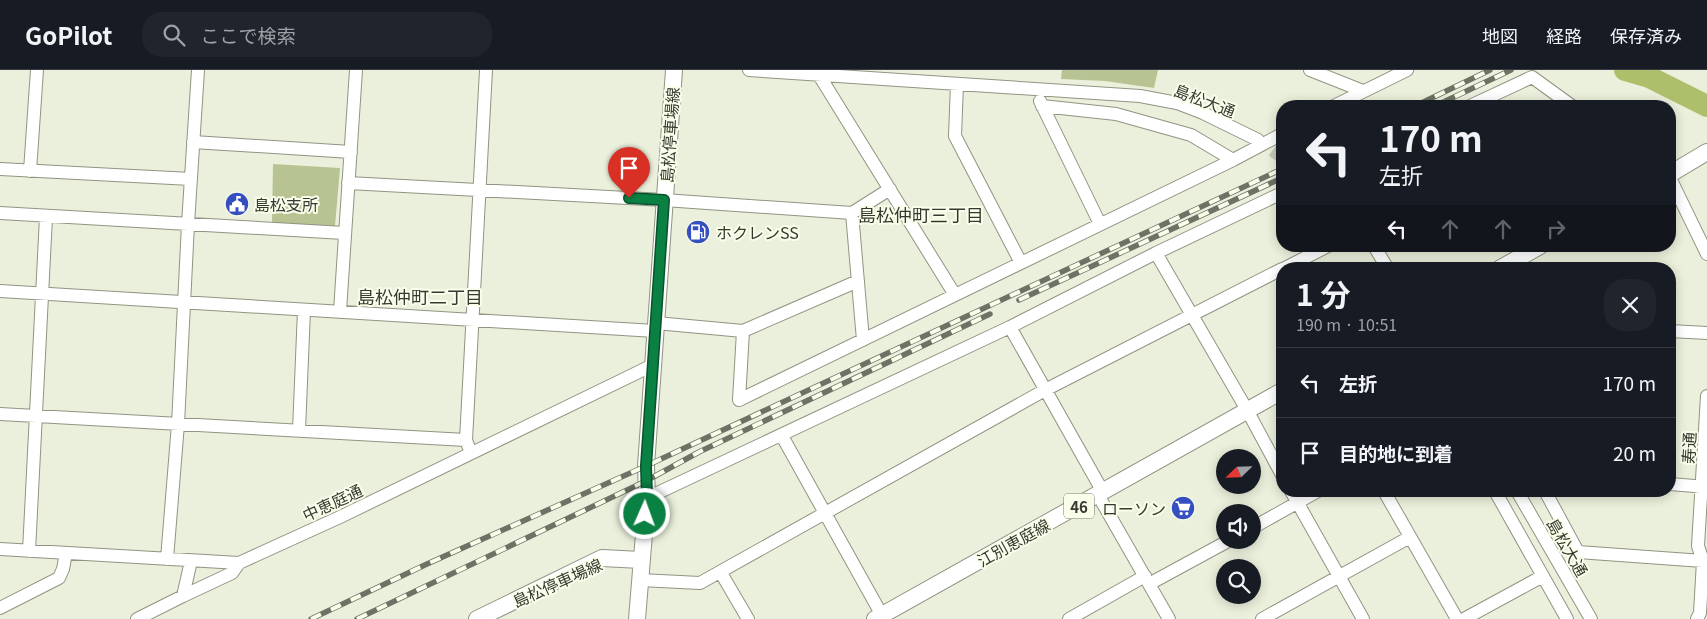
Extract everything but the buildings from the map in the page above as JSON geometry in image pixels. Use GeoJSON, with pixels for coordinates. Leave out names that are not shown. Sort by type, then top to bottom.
{"type":"FeatureCollection","features":[{"type":"Feature","properties":{"kind":"main road","name":"島松停車場線"},"geometry":{"type":"LineString","coordinates":[[637,619],[647,498],[646,466],[674,70]]}},
{"type":"Feature","properties":{"kind":"main road"},"geometry":{"type":"LineString","coordinates":[[1676,170],[1707,152]]}},
{"type":"Feature","properties":{"kind":"main road"},"geometry":{"type":"LineString","coordinates":[[1511,262],[1529,252]]}},
{"type":"Feature","properties":{"kind":"main road","name":"江別恵庭線"},"geometry":{"type":"LineString","coordinates":[[880,618],[1276,394]]}},
{"type":"Feature","properties":{"kind":"main road","name":"島松停車場線"},"geometry":{"type":"LineString","coordinates":[[477,619],[602,558],[641,560]]}},
{"type":"Feature","properties":{"kind":"street"},"geometry":{"type":"LineString","coordinates":[[30,171],[37,70]]}},
{"type":"Feature","properties":{"kind":"street"},"geometry":{"type":"LineString","coordinates":[[167,559],[178,424],[198,70]]}},
{"type":"Feature","properties":{"kind":"street"},"geometry":{"type":"LineString","coordinates":[[340,311],[356,70]]}},
{"type":"Feature","properties":{"kind":"street"},"geometry":{"type":"LineString","coordinates":[[470,453],[466,440],[486,70]]}},
{"type":"Feature","properties":{"kind":"street","name":"島松大通"},"geometry":{"type":"LineString","coordinates":[[749,70],[819,74],[841,73],[957,84],[1140,96],[1178,103],[1258,140]]}},
{"type":"Feature","properties":{"kind":"street"},"geometry":{"type":"LineString","coordinates":[[1310,70],[1362,91]]}},
{"type":"Feature","properties":{"kind":"street"},"geometry":{"type":"LineString","coordinates":[[1345,100],[1407,70]]}},
{"type":"Feature","properties":{"kind":"street"},"geometry":{"type":"LineString","coordinates":[[819,74],[955,295]]}},
{"type":"Feature","properties":{"kind":"street"},"geometry":{"type":"LineString","coordinates":[[1483,100],[1532,77],[1564,100]]}},
{"type":"Feature","properties":{"kind":"street"},"geometry":{"type":"LineString","coordinates":[[957,84],[955,136],[1021,263]]}},
{"type":"Feature","properties":{"kind":"street"},"geometry":{"type":"LineString","coordinates":[[1033,88],[1100,224]]}},
{"type":"Feature","properties":{"kind":"street"},"geometry":{"type":"LineString","coordinates":[[1042,106],[1116,114],[1191,135],[1233,160]]}},
{"type":"Feature","properties":{"kind":"street"},"geometry":{"type":"LineString","coordinates":[[743,331],[739,400],[1233,160],[1276,137]]}},
{"type":"Feature","properties":{"kind":"street"},"geometry":{"type":"LineString","coordinates":[[193,142],[351,152]]}},
{"type":"Feature","properties":{"kind":"street"},"geometry":{"type":"LineString","coordinates":[[0,169],[191,178]]}},
{"type":"Feature","properties":{"kind":"street"},"geometry":{"type":"LineString","coordinates":[[348,184],[664,200],[852,213],[890,189]]}},
{"type":"Feature","properties":{"kind":"street"},"geometry":{"type":"LineString","coordinates":[[1676,190],[1707,254]]}},
{"type":"Feature","properties":{"kind":"street"},"geometry":{"type":"LineString","coordinates":[[647,498],[1010,327],[1156,253],[1276,196]]}},
{"type":"Feature","properties":{"kind":"street"},"geometry":{"type":"LineString","coordinates":[[0,213],[344,233]]}},
{"type":"Feature","properties":{"kind":"street"},"geometry":{"type":"LineString","coordinates":[[852,213],[863,340]]}},
{"type":"Feature","properties":{"kind":"street"},"geometry":{"type":"LineString","coordinates":[[29,551],[46,217]]}},
{"type":"Feature","properties":{"kind":"street"},"geometry":{"type":"LineString","coordinates":[[1297,262],[1316,252]]}},
{"type":"Feature","properties":{"kind":"street"},"geometry":{"type":"LineString","coordinates":[[1156,253],[1276,464]]}},
{"type":"Feature","properties":{"kind":"street"},"geometry":{"type":"LineString","coordinates":[[640,580],[700,583],[721,573],[1046,390],[1276,273]]}},
{"type":"Feature","properties":{"kind":"street"},"geometry":{"type":"LineString","coordinates":[[0,291],[304,310],[743,331],[858,281]]}},
{"type":"Feature","properties":{"kind":"street"},"geometry":{"type":"LineString","coordinates":[[299,430],[304,310]]}},
{"type":"Feature","properties":{"kind":"street"},"geometry":{"type":"LineString","coordinates":[[1010,327],[1170,619]]}},
{"type":"Feature","properties":{"kind":"street"},"geometry":{"type":"LineString","coordinates":[[1676,331],[1707,333]]}},
{"type":"Feature","properties":{"kind":"street","name":"中恵庭通"},"geometry":{"type":"LineString","coordinates":[[0,549],[238,563],[340,516],[653,364]]}},
{"type":"Feature","properties":{"kind":"street","name":"寿通"},"geometry":{"type":"LineString","coordinates":[[1697,619],[1700,613],[1705,558],[1698,546],[1705,486],[1707,396]]}},
{"type":"Feature","properties":{"kind":"street"},"geometry":{"type":"LineString","coordinates":[[0,414],[466,440]]}},
{"type":"Feature","properties":{"kind":"street"},"geometry":{"type":"LineString","coordinates":[[782,436],[826,514],[880,618]]}},
{"type":"Feature","properties":{"kind":"street"},"geometry":{"type":"LineString","coordinates":[[1676,484],[1705,486]]}},
{"type":"Feature","properties":{"kind":"street"},"geometry":{"type":"LineString","coordinates":[[1294,497],[1363,619]]}},
{"type":"Feature","properties":{"kind":"street"},"geometry":{"type":"LineString","coordinates":[[1261,523],[1308,497]]}},
{"type":"Feature","properties":{"kind":"street"},"geometry":{"type":"LineString","coordinates":[[1387,497],[1457,619]]}},
{"type":"Feature","properties":{"kind":"street"},"geometry":{"type":"LineString","coordinates":[[1498,497],[1567,619]]}},
{"type":"Feature","properties":{"kind":"street","name":"島松大通"},"geometry":{"type":"LineString","coordinates":[[1520,497],[1591,619]]}},
{"type":"Feature","properties":{"kind":"street"},"geometry":{"type":"LineString","coordinates":[[1548,497],[1578,552],[1705,558]]}},
{"type":"Feature","properties":{"kind":"street"},"geometry":{"type":"LineString","coordinates":[[1266,618],[1410,536]]}},
{"type":"Feature","properties":{"kind":"street"},"geometry":{"type":"LineString","coordinates":[[1069,619],[1216,547]]}},
{"type":"Feature","properties":{"kind":"street"},"geometry":{"type":"LineString","coordinates":[[0,608],[59,578],[64,569],[66,553]]}},
{"type":"Feature","properties":{"kind":"street"},"geometry":{"type":"LineString","coordinates":[[183,596],[191,561]]}},
{"type":"Feature","properties":{"kind":"street"},"geometry":{"type":"LineString","coordinates":[[137,619],[232,573],[238,563]]}},
{"type":"Feature","properties":{"kind":"street"},"geometry":{"type":"LineString","coordinates":[[721,573],[748,619]]}},
{"type":"Feature","properties":{"kind":"street"},"geometry":{"type":"LineString","coordinates":[[1464,619],[1543,576]]}},
{"type":"Feature","properties":{"kind":"green space"},"geometry":{"type":"Polygon","coordinates":[[[1062,70],[1158,70],[1154,88],[1105,81],[1061,79],[1062,70]]]}},
{"type":"Feature","properties":{"kind":"green space"},"geometry":{"type":"Polygon","coordinates":[[[273,164],[340,168],[335,226],[272,223],[273,164]]]}},
{"type":"Feature","properties":{"kind":"waterway"},"geometry":{"type":"LineString","coordinates":[[1625,70],[1649,77],[1707,106]]}},
{"type":"Feature","properties":{"kind":"tunnel"},"geometry":{"type":"LineString","coordinates":[[1258,140],[1276,154]]}},
{"type":"Feature","properties":{"kind":"railway"},"geometry":{"type":"LineString","coordinates":[[1428,100],[1490,70]]}},
{"type":"Feature","properties":{"kind":"railway"},"geometry":{"type":"LineString","coordinates":[[1448,100],[1511,70]]}},
{"type":"Feature","properties":{"kind":"railway"},"geometry":{"type":"LineString","coordinates":[[311,619],[427,564],[646,466],[1276,172]]}},
{"type":"Feature","properties":{"kind":"railway"},"geometry":{"type":"LineString","coordinates":[[1019,300],[1276,181]]}},
{"type":"Feature","properties":{"kind":"railway"},"geometry":{"type":"LineString","coordinates":[[357,619],[646,481],[699,452],[990,314]]}},
{"type":"Feature","properties":{"kind":"place","name":"島松支所"},"geometry":{"type":"Point","coordinates":[237,204]}},
{"type":"Feature","properties":{"kind":"place","name":"ホクレンSS"},"geometry":{"type":"Point","coordinates":[698,232]}},
{"type":"Feature","properties":{"kind":"place","name":"ローソン"},"geometry":{"type":"Point","coordinates":[1183,508]}},
{"type":"Feature","properties":{"kind":"district","name":"島松仲町三丁目"},"geometry":{"type":"Point","coordinates":[921,214]}},
{"type":"Feature","properties":{"kind":"district","name":"島松仲町二丁目"},"geometry":{"type":"Point","coordinates":[420,296]}},
{"type":"Feature","properties":{"kind":"route"},"geometry":{"type":"LineString","coordinates":[[629,198],[664,200],[646,466],[647,498],[645,514]]}}]}
